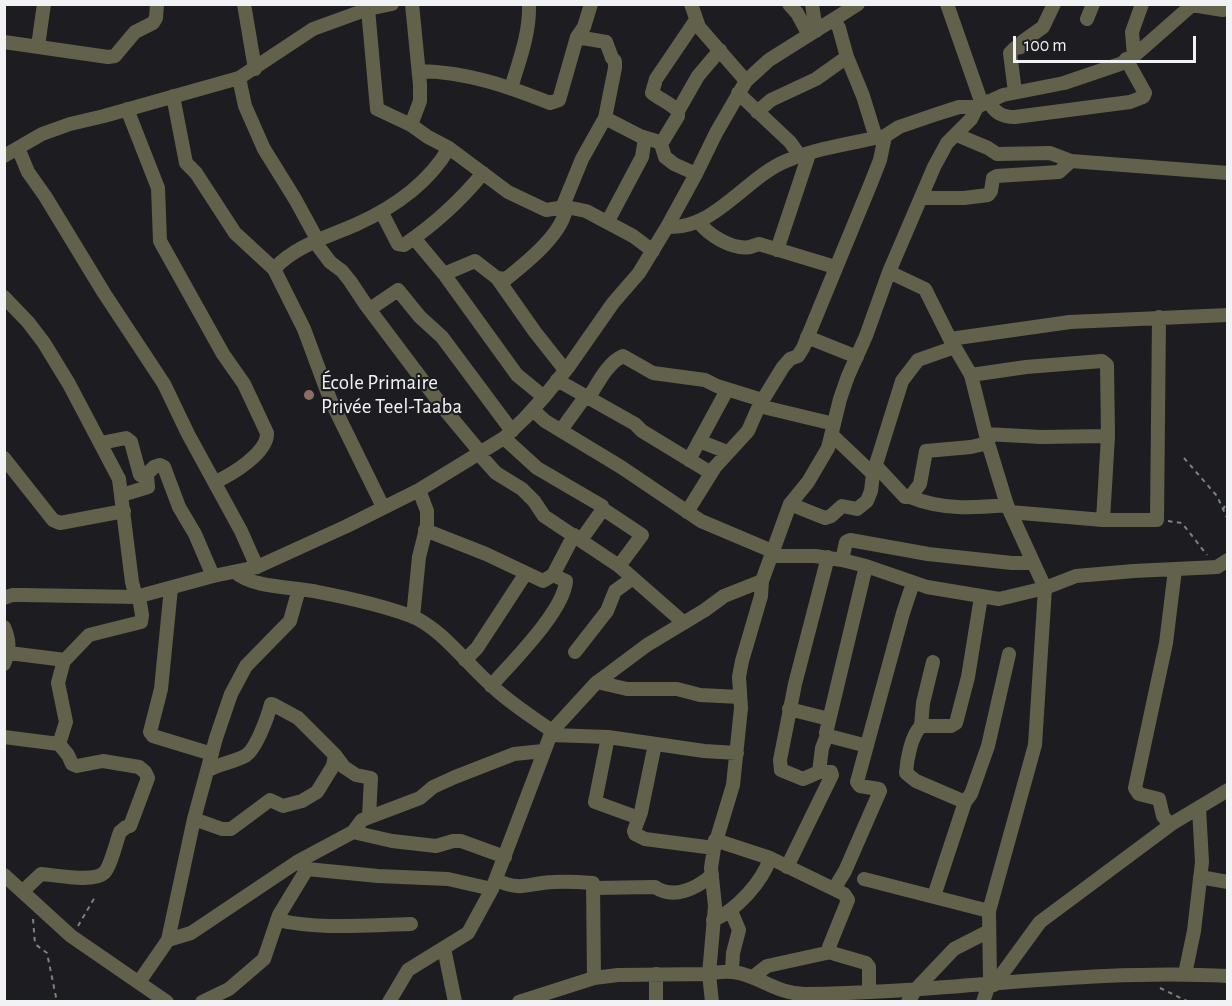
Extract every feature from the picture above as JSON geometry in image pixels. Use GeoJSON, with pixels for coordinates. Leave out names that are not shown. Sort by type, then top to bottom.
{"type":"FeatureCollection","features":[{"type":"Feature","properties":{"kind":"street"},"geometry":{"type":"LineString","coordinates":[[38,46],[44,4]]}},
{"type":"Feature","properties":{"kind":"street"},"geometry":{"type":"LineString","coordinates":[[4,42],[108,57],[115,56],[135,32],[153,23],[156,18],[157,4]]}},
{"type":"Feature","properties":{"kind":"street"},"geometry":{"type":"LineString","coordinates":[[244,4],[255,69]]}},
{"type":"Feature","properties":{"kind":"street"},"geometry":{"type":"LineString","coordinates":[[4,156],[42,134],[70,124],[239,78],[313,29],[368,9],[392,4]]}},
{"type":"Feature","properties":{"kind":"street"},"geometry":{"type":"LineString","coordinates":[[411,124],[420,101],[420,71],[412,4]]}},
{"type":"Feature","properties":{"kind":"street"},"geometry":{"type":"LineString","coordinates":[[511,88],[526,41],[529,4]]}},
{"type":"Feature","properties":{"kind":"street"},"geometry":{"type":"LineString","coordinates":[[420,71],[458,73],[511,88],[550,103],[559,100],[577,37],[584,27],[591,4]]}},
{"type":"Feature","properties":{"kind":"street"},"geometry":{"type":"LineString","coordinates":[[691,4],[699,27],[746,81]]}},
{"type":"Feature","properties":{"kind":"street"},"geometry":{"type":"LineString","coordinates":[[789,4],[812,33]]}},
{"type":"Feature","properties":{"kind":"street"},"geometry":{"type":"LineString","coordinates":[[812,4],[812,33]]}},
{"type":"Feature","properties":{"kind":"street"},"geometry":{"type":"LineString","coordinates":[[4,598],[12,595],[138,597],[213,576],[257,567],[419,490],[508,434],[544,397],[639,273],[667,227],[746,81],[769,60],[858,4]]}},
{"type":"Feature","properties":{"kind":"street"},"geometry":{"type":"LineString","coordinates":[[947,4],[982,104],[1002,115],[1015,117],[1130,102],[1143,97],[1145,93],[1130,58],[1132,32],[1142,4]]}},
{"type":"Feature","properties":{"kind":"street"},"geometry":{"type":"LineString","coordinates":[[1015,92],[1010,53],[1043,27],[1054,4]]}},
{"type":"Feature","properties":{"kind":"street"},"geometry":{"type":"LineString","coordinates":[[1087,20],[1093,4]]}},
{"type":"Feature","properties":{"kind":"street"},"geometry":{"type":"LineString","coordinates":[[667,227],[676,228],[698,221],[717,211],[748,184],[784,161],[881,137],[899,127],[959,107],[982,104],[1015,92],[1064,83],[1120,64],[1192,5],[1223,10]]}},
{"type":"Feature","properties":{"kind":"street"},"geometry":{"type":"LineString","coordinates":[[368,9],[377,109],[411,124],[428,137],[450,148],[508,192],[546,210],[564,207],[586,212],[608,221],[653,251]]}},
{"type":"Feature","properties":{"kind":"street"},"geometry":{"type":"LineString","coordinates":[[678,111],[652,93],[657,79],[696,20]]}},
{"type":"Feature","properties":{"kind":"street"},"geometry":{"type":"LineString","coordinates":[[687,512],[727,452],[748,431],[760,403],[783,367],[790,359],[798,356],[803,348],[874,176],[881,137],[834,20]]}},
{"type":"Feature","properties":{"kind":"street"},"geometry":{"type":"LineString","coordinates":[[497,278],[506,279],[532,257],[561,225],[564,207],[582,159],[605,118],[615,61],[606,42],[577,37]]}},
{"type":"Feature","properties":{"kind":"street"},"geometry":{"type":"LineString","coordinates":[[696,174],[665,157],[661,144],[700,73],[720,50]]}},
{"type":"Feature","properties":{"kind":"street"},"geometry":{"type":"LineString","coordinates":[[757,112],[771,100],[816,79],[847,57]]}},
{"type":"Feature","properties":{"kind":"street"},"geometry":{"type":"LineString","coordinates":[[239,78],[245,106],[264,149],[330,262],[342,271],[479,453],[496,473],[522,489],[544,516],[619,566],[684,623]]}},
{"type":"Feature","properties":{"kind":"street"},"geometry":{"type":"LineString","coordinates":[[738,93],[805,155]]}},
{"type":"Feature","properties":{"kind":"street"},"geometry":{"type":"LineString","coordinates":[[173,96],[186,163],[196,173],[234,233],[274,269],[304,329],[330,399],[383,507]]}},
{"type":"Feature","properties":{"kind":"street"},"geometry":{"type":"LineString","coordinates":[[712,1002],[709,974],[715,906],[712,875],[714,844],[733,785],[740,697],[738,690],[742,661],[761,596],[762,580],[790,504],[824,457],[840,399],[878,306],[889,272],[940,155],[982,104]]}},
{"type":"Feature","properties":{"kind":"street"},"geometry":{"type":"LineString","coordinates":[[127,108],[158,188],[158,228],[163,249],[223,354],[244,384],[267,433],[262,449],[231,473],[215,482]]}},
{"type":"Feature","properties":{"kind":"street"},"geometry":{"type":"LineString","coordinates":[[605,118],[661,144]]}},
{"type":"Feature","properties":{"kind":"street"},"geometry":{"type":"LineString","coordinates":[[957,135],[997,154],[1050,153],[1071,161],[1227,173]]}},
{"type":"Feature","properties":{"kind":"street"},"geometry":{"type":"LineString","coordinates":[[608,221],[642,157],[645,138]]}},
{"type":"Feature","properties":{"kind":"street"},"geometry":{"type":"LineString","coordinates":[[18,148],[33,181],[164,384],[257,567]]}},
{"type":"Feature","properties":{"kind":"street"},"geometry":{"type":"LineString","coordinates":[[274,269],[290,255],[317,241],[371,215],[382,213],[423,183],[450,148]]}},
{"type":"Feature","properties":{"kind":"street"},"geometry":{"type":"LineString","coordinates":[[777,250],[805,155]]}},
{"type":"Feature","properties":{"kind":"street"},"geometry":{"type":"LineString","coordinates":[[922,198],[964,198],[988,195],[993,178],[1059,172],[1071,161]]}},
{"type":"Feature","properties":{"kind":"street"},"geometry":{"type":"LineString","coordinates":[[382,213],[398,244],[404,245],[473,185],[483,173]]}},
{"type":"Feature","properties":{"kind":"street"},"geometry":{"type":"LineString","coordinates":[[698,221],[705,231],[722,240],[747,247],[759,244],[835,267]]}},
{"type":"Feature","properties":{"kind":"street"},"geometry":{"type":"LineString","coordinates":[[414,238],[444,274],[518,375],[544,397]]}},
{"type":"Feature","properties":{"kind":"street"},"geometry":{"type":"LineString","coordinates":[[444,274],[476,261],[497,278],[535,332],[561,375],[586,398],[635,424],[642,431],[711,474]]}},
{"type":"Feature","properties":{"kind":"street"},"geometry":{"type":"LineString","coordinates":[[889,272],[925,289],[971,375],[987,439],[1009,508],[1045,588],[1035,745],[988,911],[991,985]]}},
{"type":"Feature","properties":{"kind":"street"},"geometry":{"type":"LineString","coordinates":[[370,309],[398,290],[442,337],[508,434],[537,468],[600,504],[603,509],[642,535],[619,566]]}},
{"type":"Feature","properties":{"kind":"street"},"geometry":{"type":"LineString","coordinates":[[4,297],[44,343],[69,384],[119,479],[132,582],[142,615],[141,622],[89,635],[64,660],[7,658],[9,641],[4,627]]}},
{"type":"Feature","properties":{"kind":"street"},"geometry":{"type":"LineString","coordinates":[[790,504],[825,518],[831,516],[842,506],[857,509],[867,501],[874,470],[902,381],[918,360],[952,343],[1070,322],[1227,315]]}},
{"type":"Feature","properties":{"kind":"street"},"geometry":{"type":"LineString","coordinates":[[561,430],[605,372],[623,356],[653,373],[705,380],[833,430],[905,497],[939,506],[1009,508],[1103,520],[1156,520],[1159,317]]}},
{"type":"Feature","properties":{"kind":"street"},"geometry":{"type":"LineString","coordinates":[[807,337],[857,357]]}},
{"type":"Feature","properties":{"kind":"street"},"geometry":{"type":"LineString","coordinates":[[971,375],[1026,367],[1102,361],[1107,365],[1108,436],[1103,520]]}},
{"type":"Feature","properties":{"kind":"street"},"geometry":{"type":"LineString","coordinates":[[689,460],[727,390]]}},
{"type":"Feature","properties":{"kind":"street"},"geometry":{"type":"LineString","coordinates":[[533,410],[545,421],[621,467],[701,521],[771,554],[835,558],[866,566],[914,584],[999,599],[1045,588],[1076,576],[1175,570],[1222,564]]}},
{"type":"Feature","properties":{"kind":"street"},"geometry":{"type":"LineString","coordinates":[[910,497],[920,484],[926,451],[971,447],[987,439],[1108,436]]}},
{"type":"Feature","properties":{"kind":"street"},"geometry":{"type":"LineString","coordinates":[[101,443],[126,438],[131,442],[140,475],[147,476]]}},
{"type":"Feature","properties":{"kind":"street"},"geometry":{"type":"LineString","coordinates":[[699,441],[727,452]]}},
{"type":"Feature","properties":{"kind":"street"},"geometry":{"type":"LineString","coordinates":[[4,458],[53,520],[60,523],[124,511]]}},
{"type":"Feature","properties":{"kind":"street"},"geometry":{"type":"LineString","coordinates":[[122,495],[148,487],[147,476],[154,467],[160,465],[164,467],[179,507],[195,534],[213,576]]}},
{"type":"Feature","properties":{"kind":"street"},"geometry":{"type":"LineString","coordinates":[[413,617],[419,557],[427,512],[419,490]]}},
{"type":"Feature","properties":{"kind":"street"},"geometry":{"type":"LineString","coordinates":[[425,530],[543,581],[553,575],[578,538],[603,509]]}},
{"type":"Feature","properties":{"kind":"street"},"geometry":{"type":"LineString","coordinates":[[787,867],[832,775],[831,772],[819,772],[803,779],[781,770],[780,760],[789,709],[835,558],[846,542],[850,540],[928,554],[1033,563]]}},
{"type":"Feature","properties":{"kind":"street"},"geometry":{"type":"LineString","coordinates":[[819,772],[822,748],[827,735],[829,718],[866,566]]}},
{"type":"Feature","properties":{"kind":"street"},"geometry":{"type":"LineString","coordinates":[[1170,825],[1163,816],[1159,799],[1137,793],[1135,788],[1166,643],[1175,570]]}},
{"type":"Feature","properties":{"kind":"street"},"geometry":{"type":"LineString","coordinates":[[235,572],[240,577],[252,581],[384,607],[413,617],[436,632],[491,686],[551,733],[608,737],[736,753]]}},
{"type":"Feature","properties":{"kind":"street"},"geometry":{"type":"LineString","coordinates":[[465,660],[477,648],[526,573]]}},
{"type":"Feature","properties":{"kind":"street"},"geometry":{"type":"LineString","coordinates":[[491,686],[532,640],[564,594],[566,581],[553,575]]}},
{"type":"Feature","properties":{"kind":"street"},"geometry":{"type":"LineString","coordinates":[[575,652],[607,611],[615,591],[633,578]]}},
{"type":"Feature","properties":{"kind":"street"},"geometry":{"type":"LineString","coordinates":[[389,1002],[408,970],[468,933],[494,884],[551,733],[597,682],[647,645],[724,596],[762,580]]}},
{"type":"Feature","properties":{"kind":"street"},"geometry":{"type":"LineString","coordinates":[[834,889],[845,871],[880,791],[858,784],[903,613],[914,584]]}},
{"type":"Feature","properties":{"kind":"street"},"geometry":{"type":"LineString","coordinates":[[171,588],[160,689],[150,732],[153,736],[212,754]]}},
{"type":"Feature","properties":{"kind":"street"},"geometry":{"type":"LineString","coordinates":[[139,982],[168,940],[194,819],[231,694],[246,666],[290,621],[299,589]]}},
{"type":"Feature","properties":{"kind":"street"},"geometry":{"type":"LineString","coordinates":[[921,726],[951,726],[956,723],[968,677],[981,597]]}},
{"type":"Feature","properties":{"kind":"street"},"geometry":{"type":"LineString","coordinates":[[934,896],[965,802],[971,794],[988,746],[1010,654]]}},
{"type":"Feature","properties":{"kind":"street"},"geometry":{"type":"LineString","coordinates":[[59,744],[66,722],[58,683],[64,660]]}},
{"type":"Feature","properties":{"kind":"street"},"geometry":{"type":"LineString","coordinates":[[933,662],[923,703],[921,726],[913,743],[906,776],[965,802]]}},
{"type":"Feature","properties":{"kind":"street"},"geometry":{"type":"LineString","coordinates":[[597,682],[627,689],[677,689],[700,694],[740,697]]}},
{"type":"Feature","properties":{"kind":"street"},"geometry":{"type":"LineString","coordinates":[[208,770],[252,751],[271,704],[298,718],[335,755],[344,768],[371,778],[369,817]]}},
{"type":"Feature","properties":{"kind":"street"},"geometry":{"type":"LineString","coordinates":[[789,709],[829,718]]}},
{"type":"Feature","properties":{"kind":"street"},"geometry":{"type":"LineString","coordinates":[[827,735],[867,746]]}},
{"type":"Feature","properties":{"kind":"street"},"geometry":{"type":"LineString","coordinates":[[4,737],[59,744],[72,764],[77,766],[103,761],[139,767],[146,772],[147,778],[130,826],[120,832],[103,873],[96,877],[86,878],[41,874],[27,895]]}},
{"type":"Feature","properties":{"kind":"street"},"geometry":{"type":"LineString","coordinates":[[608,737],[595,802],[639,818]]}},
{"type":"Feature","properties":{"kind":"street"},"geometry":{"type":"LineString","coordinates":[[655,744],[635,834],[645,838],[714,844],[770,858],[844,894],[848,900],[830,947],[831,952]]}},
{"type":"Feature","properties":{"kind":"street"},"geometry":{"type":"LineString","coordinates":[[168,940],[191,933],[302,866],[352,832],[362,820],[420,798],[433,787],[514,754],[543,751]]}},
{"type":"Feature","properties":{"kind":"street"},"geometry":{"type":"LineString","coordinates":[[194,819],[222,829],[231,829],[270,800],[283,806],[302,801],[317,792],[333,766],[335,755]]}},
{"type":"Feature","properties":{"kind":"street"},"geometry":{"type":"LineString","coordinates":[[983,1002],[991,985],[1041,922],[1170,825],[1227,790]]}},
{"type":"Feature","properties":{"kind":"street"},"geometry":{"type":"LineString","coordinates":[[1185,974],[1194,931],[1202,862],[1198,808]]}},
{"type":"Feature","properties":{"kind":"street"},"geometry":{"type":"LineString","coordinates":[[352,832],[392,841],[436,846],[461,841],[505,857]]}},
{"type":"Feature","properties":{"kind":"street"},"geometry":{"type":"LineString","coordinates":[[713,920],[731,911],[764,875],[770,858]]}},
{"type":"Feature","properties":{"kind":"street"},"geometry":{"type":"LineString","coordinates":[[302,866],[519,887],[552,882],[593,883],[594,978]]}},
{"type":"Feature","properties":{"kind":"street"},"geometry":{"type":"LineString","coordinates":[[202,1002],[229,989],[264,959],[277,920],[302,866]]}},
{"type":"Feature","properties":{"kind":"street"},"geometry":{"type":"LineString","coordinates":[[4,875],[71,936],[167,1002]]}},
{"type":"Feature","properties":{"kind":"street"},"geometry":{"type":"LineString","coordinates":[[594,888],[655,887],[661,891],[690,890],[700,886],[712,875]]}},
{"type":"Feature","properties":{"kind":"street"},"geometry":{"type":"LineString","coordinates":[[1200,877],[1227,882]]}},
{"type":"Feature","properties":{"kind":"street"},"geometry":{"type":"LineString","coordinates":[[864,879],[988,911]]}},
{"type":"Feature","properties":{"kind":"street"},"geometry":{"type":"LineString","coordinates":[[731,911],[739,930],[733,953],[732,970]]}},
{"type":"Feature","properties":{"kind":"street"},"geometry":{"type":"LineString","coordinates":[[277,920],[308,926],[411,924]]}},
{"type":"Feature","properties":{"kind":"street"},"geometry":{"type":"LineString","coordinates":[[908,1002],[916,989],[954,949],[989,932]]}},
{"type":"Feature","properties":{"kind":"street"},"geometry":{"type":"LineString","coordinates":[[444,948],[455,1002]]}},
{"type":"Feature","properties":{"kind":"street"},"geometry":{"type":"LineString","coordinates":[[753,977],[767,966],[831,952],[866,963],[869,967],[869,990]]}},
{"type":"Feature","properties":{"kind":"street"},"geometry":{"type":"LineString","coordinates":[[519,1002],[545,998],[594,978],[618,975],[709,974],[723,970],[732,970],[794,993],[991,985],[1126,974],[1227,976]]}},
{"type":"Feature","properties":{"kind":"street"},"geometry":{"type":"LineString","coordinates":[[656,974],[656,1002]]}},
{"type":"Feature","properties":{"kind":"path"},"geometry":{"type":"LineString","coordinates":[[1227,373],[1227,384]]}},
{"type":"Feature","properties":{"kind":"path"},"geometry":{"type":"LineString","coordinates":[[1184,458],[1217,496],[1227,520]]}},
{"type":"Feature","properties":{"kind":"path"},"geometry":{"type":"LineString","coordinates":[[1223,510],[1227,499]]}},
{"type":"Feature","properties":{"kind":"path"},"geometry":{"type":"LineString","coordinates":[[1156,520],[1182,523],[1222,564]]}},
{"type":"Feature","properties":{"kind":"path"},"geometry":{"type":"LineString","coordinates":[[27,895],[35,944],[47,953],[57,1002]]}},
{"type":"Feature","properties":{"kind":"path"},"geometry":{"type":"LineString","coordinates":[[71,936],[95,897]]}},
{"type":"Feature","properties":{"kind":"place","name":"École Primaire Privée Teel-Taaba"},"geometry":{"type":"Point","coordinates":[309,395]}}]}
